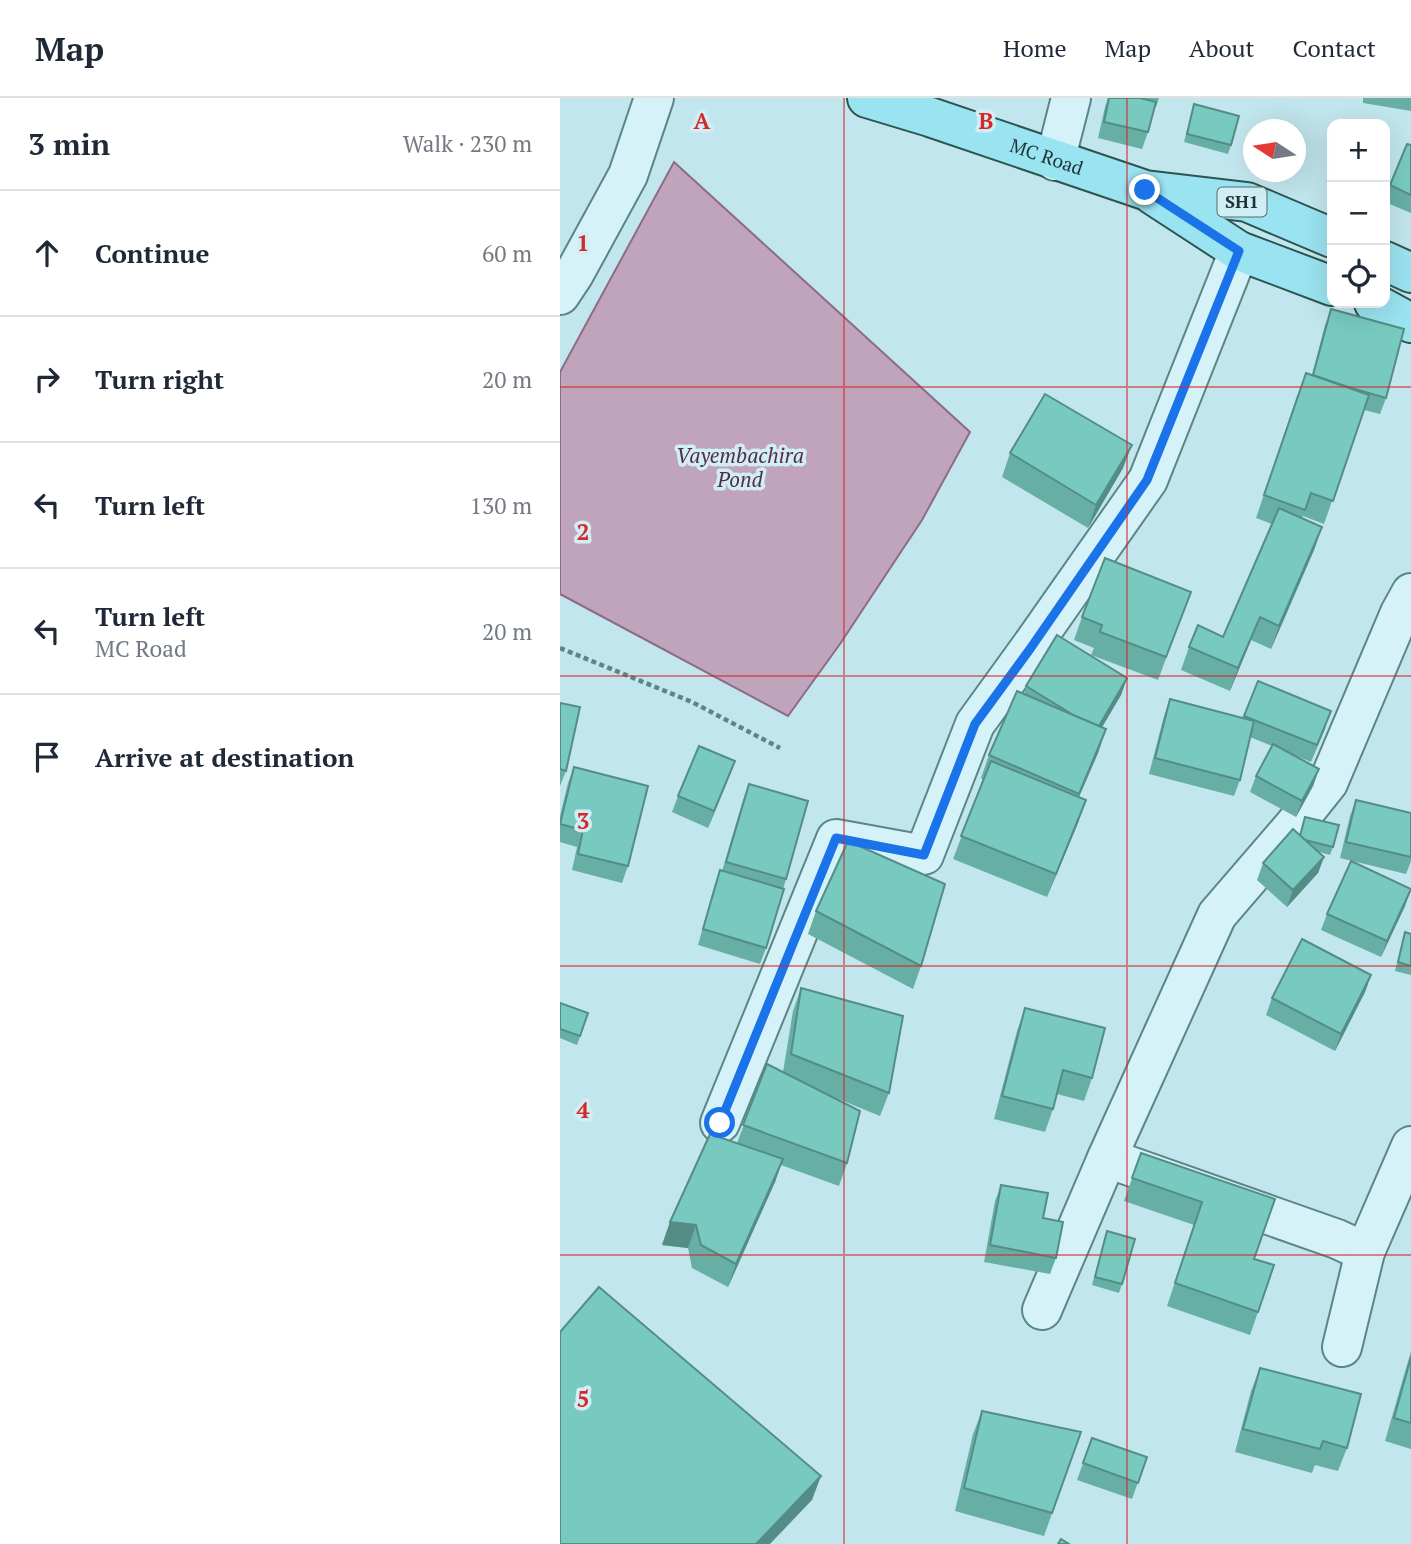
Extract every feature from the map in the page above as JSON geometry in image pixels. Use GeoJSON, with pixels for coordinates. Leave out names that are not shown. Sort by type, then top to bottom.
{"type":"FeatureCollection","features":[{"type":"Feature","properties":{"kind":"main road","name":"MC Road"},"geometry":{"type":"LineString","coordinates":[[867,98],[1145,190],[1247,202],[1327,236]]}},
{"type":"Feature","properties":{"kind":"main road","name":"MC Road"},"geometry":{"type":"LineString","coordinates":[[1145,190],[1239,251],[1327,284]]}},
{"type":"Feature","properties":{"kind":"main road"},"geometry":{"type":"LineString","coordinates":[[1390,263],[1411,273]]}},
{"type":"Feature","properties":{"kind":"main road"},"geometry":{"type":"LineString","coordinates":[[1383,308],[1411,323]]}},
{"type":"Feature","properties":{"kind":"street"},"geometry":{"type":"LineString","coordinates":[[560,295],[628,175],[654,98]]}},
{"type":"Feature","properties":{"kind":"street"},"geometry":{"type":"LineString","coordinates":[[1055,161],[1071,98]]}},
{"type":"Feature","properties":{"kind":"street"},"geometry":{"type":"LineString","coordinates":[[720,1123],[836,838],[924,855],[975,724],[1147,480],[1239,251]]}},
{"type":"Feature","properties":{"kind":"street"},"geometry":{"type":"LineString","coordinates":[[1042,1310],[1107,1158],[1217,915],[1328,783],[1411,593]]}},
{"type":"Feature","properties":{"kind":"street"},"geometry":{"type":"LineString","coordinates":[[1342,1347],[1365,1252],[1411,1146]]}},
{"type":"Feature","properties":{"kind":"street"},"geometry":{"type":"LineString","coordinates":[[1107,1158],[1337,1239],[1365,1252]]}},
{"type":"Feature","properties":{"kind":"path"},"geometry":{"type":"LineString","coordinates":[[560,648],[692,702],[780,748]]}},
{"type":"Feature","properties":{"kind":"water","name":"Vayembachira Pond"},"geometry":{"type":"Polygon","coordinates":[[[674,162],[970,432],[922,520],[840,644],[788,716],[560,594],[560,372],[674,162]]]}},
{"type":"Feature","properties":{"kind":"building"},"geometry":{"type":"Polygon","coordinates":[[[1109,98],[1140,98],[1156,102],[1148,132],[1104,122],[1109,98]]]}},
{"type":"Feature","properties":{"kind":"building"},"geometry":{"type":"Polygon","coordinates":[[[1194,104],[1239,116],[1231,145],[1187,134],[1194,104]]]}},
{"type":"Feature","properties":{"kind":"building"},"geometry":{"type":"Polygon","coordinates":[[[1407,144],[1411,145],[1411,195],[1390,185],[1407,144]]]}},
{"type":"Feature","properties":{"kind":"building"},"geometry":{"type":"Polygon","coordinates":[[[1331,309],[1404,329],[1386,398],[1313,375],[1331,309]]]}},
{"type":"Feature","properties":{"kind":"building"},"geometry":{"type":"Polygon","coordinates":[[[1306,373],[1369,395],[1333,501],[1311,493],[1305,510],[1264,495],[1306,373]]]}},
{"type":"Feature","properties":{"kind":"building"},"geometry":{"type":"Polygon","coordinates":[[[1045,394],[1132,445],[1096,505],[1010,453],[1045,394]]]}},
{"type":"Feature","properties":{"kind":"building"},"geometry":{"type":"Polygon","coordinates":[[[1279,508],[1322,527],[1279,626],[1260,617],[1238,668],[1189,647],[1198,625],[1223,637],[1279,508]]]}},
{"type":"Feature","properties":{"kind":"building"},"geometry":{"type":"Polygon","coordinates":[[[1105,558],[1191,592],[1166,657],[1100,632],[1102,625],[1082,617],[1105,558]]]}},
{"type":"Feature","properties":{"kind":"building"},"geometry":{"type":"Polygon","coordinates":[[[1057,635],[1127,678],[1099,726],[1075,716],[1026,686],[1057,635]]]}},
{"type":"Feature","properties":{"kind":"building"},"geometry":{"type":"Polygon","coordinates":[[[1258,681],[1331,711],[1317,745],[1244,716],[1258,681]]]}},
{"type":"Feature","properties":{"kind":"building"},"geometry":{"type":"Polygon","coordinates":[[[1017,691],[1106,729],[1079,794],[989,755],[1017,691]]]}},
{"type":"Feature","properties":{"kind":"building"},"geometry":{"type":"Polygon","coordinates":[[[1170,699],[1254,721],[1240,780],[1155,758],[1170,699]]]}},
{"type":"Feature","properties":{"kind":"building"},"geometry":{"type":"Polygon","coordinates":[[[560,703],[580,707],[566,771],[560,769],[560,703]]]}},
{"type":"Feature","properties":{"kind":"building"},"geometry":{"type":"Polygon","coordinates":[[[1273,744],[1319,769],[1302,801],[1256,776],[1273,744]]]}},
{"type":"Feature","properties":{"kind":"building"},"geometry":{"type":"Polygon","coordinates":[[[699,746],[735,761],[714,811],[678,796],[699,746]]]}},
{"type":"Feature","properties":{"kind":"building"},"geometry":{"type":"Polygon","coordinates":[[[991,761],[1086,800],[1056,874],[961,836],[991,761]]]}},
{"type":"Feature","properties":{"kind":"building"},"geometry":{"type":"Polygon","coordinates":[[[574,767],[648,786],[628,866],[578,854],[583,830],[560,824],[574,767]]]}},
{"type":"Feature","properties":{"kind":"building"},"geometry":{"type":"Polygon","coordinates":[[[749,784],[808,801],[786,879],[726,862],[749,784]]]}},
{"type":"Feature","properties":{"kind":"building"},"geometry":{"type":"Polygon","coordinates":[[[1356,800],[1411,813],[1411,857],[1346,842],[1356,800]]]}},
{"type":"Feature","properties":{"kind":"building"},"geometry":{"type":"Polygon","coordinates":[[[1305,817],[1339,825],[1333,847],[1305,840],[1300,836],[1305,817]]]}},
{"type":"Feature","properties":{"kind":"building"},"geometry":{"type":"Polygon","coordinates":[[[1293,829],[1324,857],[1293,890],[1263,863],[1293,829]]]}},
{"type":"Feature","properties":{"kind":"building"},"geometry":{"type":"Polygon","coordinates":[[[848,841],[945,884],[921,966],[816,911],[848,841]]]}},
{"type":"Feature","properties":{"kind":"building"},"geometry":{"type":"Polygon","coordinates":[[[1351,861],[1411,889],[1387,941],[1327,914],[1351,861]]]}},
{"type":"Feature","properties":{"kind":"building"},"geometry":{"type":"Polygon","coordinates":[[[720,870],[784,889],[766,948],[703,929],[720,870]]]}},
{"type":"Feature","properties":{"kind":"building"},"geometry":{"type":"Polygon","coordinates":[[[1405,932],[1411,934],[1411,966],[1398,962],[1405,932]]]}},
{"type":"Feature","properties":{"kind":"building"},"geometry":{"type":"Polygon","coordinates":[[[1302,939],[1371,975],[1341,1034],[1272,998],[1302,939]]]}},
{"type":"Feature","properties":{"kind":"building"},"geometry":{"type":"Polygon","coordinates":[[[801,988],[903,1016],[889,1093],[791,1054],[801,988]]]}},
{"type":"Feature","properties":{"kind":"building"},"geometry":{"type":"Polygon","coordinates":[[[560,1003],[588,1013],[580,1036],[560,1029],[560,1003]]]}},
{"type":"Feature","properties":{"kind":"building"},"geometry":{"type":"Polygon","coordinates":[[[1025,1008],[1105,1028],[1092,1078],[1063,1070],[1053,1109],[1002,1096],[1025,1008]]]}},
{"type":"Feature","properties":{"kind":"building"},"geometry":{"type":"Polygon","coordinates":[[[767,1064],[860,1111],[847,1163],[743,1125],[767,1064]]]}},
{"type":"Feature","properties":{"kind":"building"},"geometry":{"type":"Polygon","coordinates":[[[710,1134],[783,1159],[736,1264],[701,1245],[696,1225],[670,1222],[710,1134]]]}},
{"type":"Feature","properties":{"kind":"building"},"geometry":{"type":"Polygon","coordinates":[[[1141,1153],[1275,1199],[1254,1259],[1274,1265],[1258,1312],[1175,1283],[1202,1202],[1132,1178],[1141,1153]]]}},
{"type":"Feature","properties":{"kind":"building"},"geometry":{"type":"Polygon","coordinates":[[[1001,1185],[1048,1193],[1043,1218],[1063,1222],[1056,1258],[990,1245],[1001,1185]]]}},
{"type":"Feature","properties":{"kind":"building"},"geometry":{"type":"Polygon","coordinates":[[[1107,1231],[1135,1239],[1122,1284],[1095,1277],[1107,1231]]]}},
{"type":"Feature","properties":{"kind":"building"},"geometry":{"type":"Polygon","coordinates":[[[599,1287],[821,1476],[756,1544],[560,1544],[560,1332],[599,1287]]]}},
{"type":"Feature","properties":{"kind":"building"},"geometry":{"type":"Polygon","coordinates":[[[1411,1357],[1411,1423],[1394,1418],[1411,1357]]]}},
{"type":"Feature","properties":{"kind":"building"},"geometry":{"type":"Polygon","coordinates":[[[1260,1368],[1361,1394],[1347,1448],[1323,1441],[1320,1449],[1243,1429],[1260,1368]]]}},
{"type":"Feature","properties":{"kind":"building"},"geometry":{"type":"Polygon","coordinates":[[[982,1411],[1081,1432],[1052,1513],[964,1488],[982,1411]]]}},
{"type":"Feature","properties":{"kind":"building"},"geometry":{"type":"Polygon","coordinates":[[[1092,1438],[1147,1457],[1138,1483],[1083,1463],[1092,1438]]]}},
{"type":"Feature","properties":{"kind":"route"},"geometry":{"type":"LineString","coordinates":[[720,1123],[836,838],[924,855],[975,724],[1147,480],[1239,251],[1145,190]]}}]}
